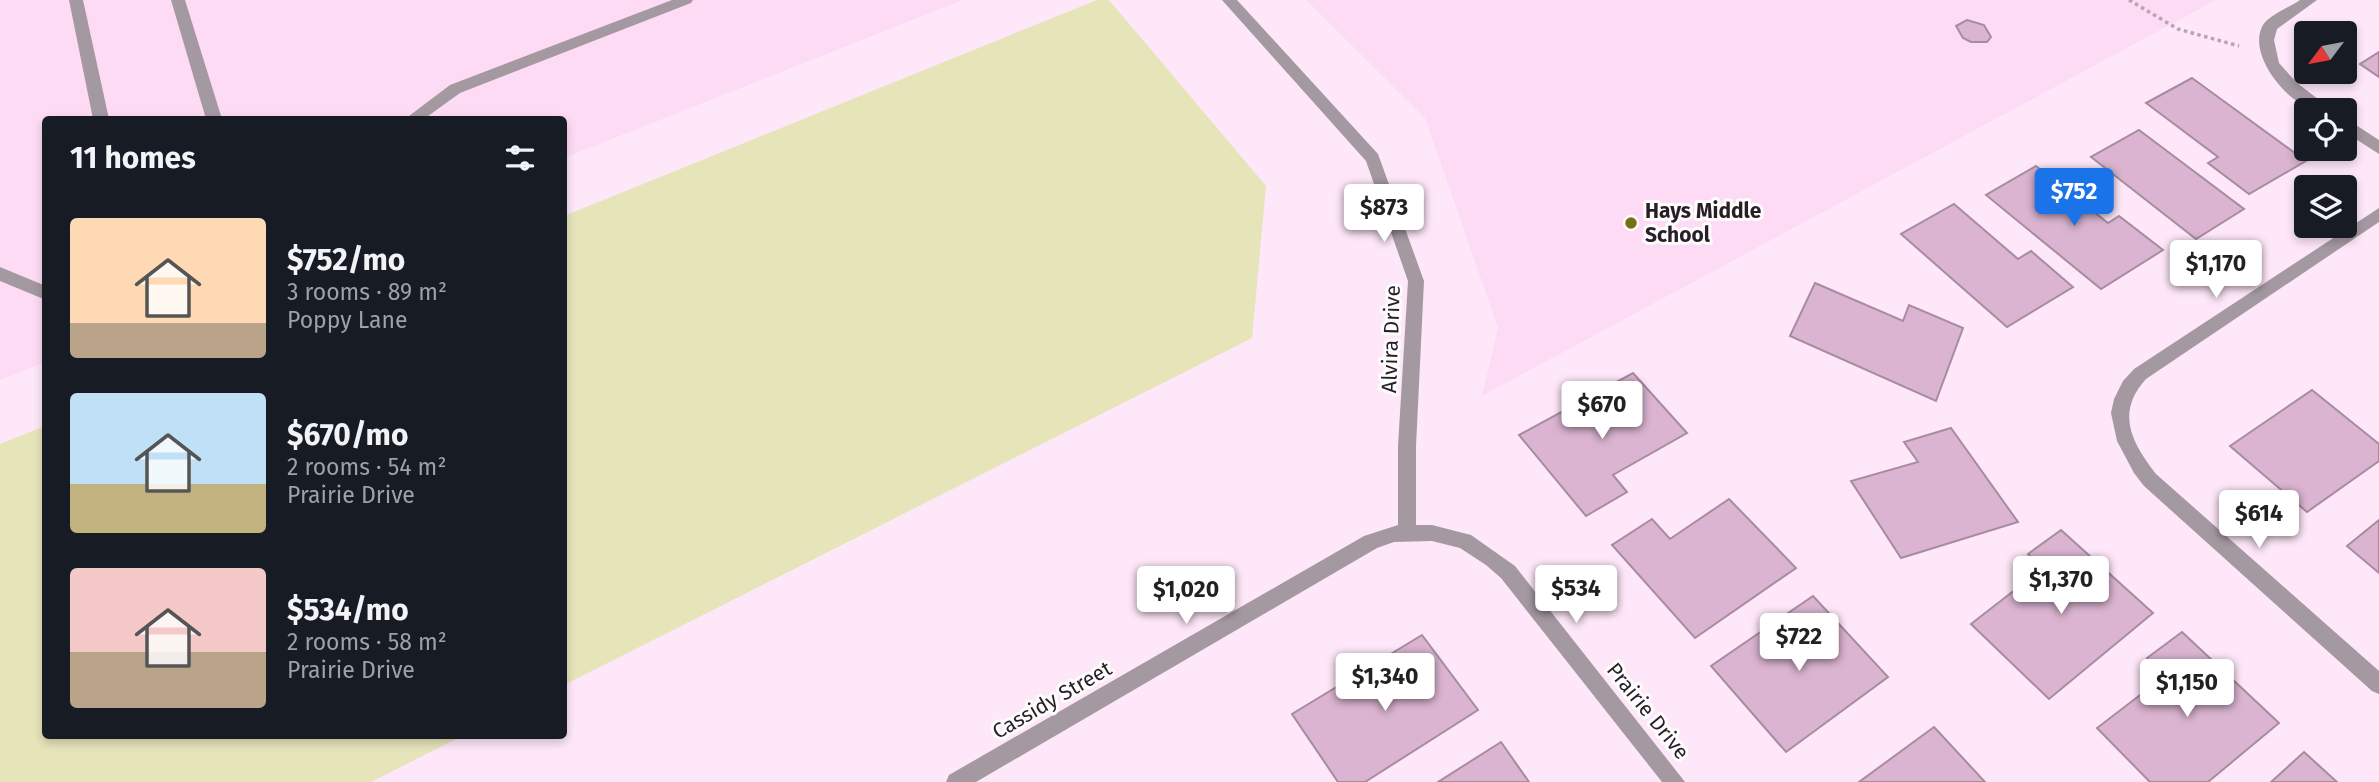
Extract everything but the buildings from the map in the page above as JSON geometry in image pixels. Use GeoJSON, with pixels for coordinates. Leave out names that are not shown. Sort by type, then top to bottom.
{"type":"FeatureCollection","features":[{"type":"Feature","properties":{"kind":"street"},"geometry":{"type":"LineString","coordinates":[[76,0],[100,116]]}},
{"type":"Feature","properties":{"kind":"street"},"geometry":{"type":"LineString","coordinates":[[178,0],[213,116]]}},
{"type":"Feature","properties":{"kind":"street"},"geometry":{"type":"LineString","coordinates":[[418,116],[455,89],[686,0]]}},
{"type":"Feature","properties":{"kind":"street","name":"Alvira Drive"},"geometry":{"type":"LineString","coordinates":[[1229,0],[1373,158],[1416,281],[1407,446],[1407,532]]}},
{"type":"Feature","properties":{"kind":"street"},"geometry":{"type":"LineString","coordinates":[[2308,98],[2286,82],[2266,54],[2265,37],[2270,26],[2310,0]]}},
{"type":"Feature","properties":{"kind":"street"},"geometry":{"type":"LineString","coordinates":[[2357,132],[2379,148]]}},
{"type":"Feature","properties":{"kind":"street"},"geometry":{"type":"LineString","coordinates":[[2379,214],[2140,374],[2123,393],[2120,426],[2130,453],[2150,480],[2379,684]]}},
{"type":"Feature","properties":{"kind":"street"},"geometry":{"type":"LineString","coordinates":[[0,274],[42,291]]}},
{"type":"Feature","properties":{"kind":"street","name":"Cassidy Street"},"geometry":{"type":"LineString","coordinates":[[956,782],[1371,542],[1407,532],[1432,533]]}},
{"type":"Feature","properties":{"kind":"street","name":"Prairie Drive"},"geometry":{"type":"LineString","coordinates":[[1432,533],[1476,547],[1507,572],[1675,782]]}},
{"type":"Feature","properties":{"kind":"path"},"geometry":{"type":"LineString","coordinates":[[2129,0],[2178,29],[2266,54]]}},
{"type":"Feature","properties":{"kind":"shaded area"},"geometry":{"type":"Polygon","coordinates":[[[0,0],[963,0],[567,157],[567,116],[42,116],[42,363],[0,380],[0,0]]]}},
{"type":"Feature","properties":{"kind":"shaded area"},"geometry":{"type":"Polygon","coordinates":[[[1097,0],[1109,0],[1266,186],[1252,338],[567,683],[567,215],[1097,0]]]}},
{"type":"Feature","properties":{"kind":"shaded area","name":"Hays Middle School"},"geometry":{"type":"Polygon","coordinates":[[[1306,0],[2216,0],[1482,396],[1498,328],[1425,118],[1306,0]]]}},
{"type":"Feature","properties":{"kind":"shaded area"},"geometry":{"type":"Polygon","coordinates":[[[42,427],[42,739],[456,739],[371,782],[0,782],[0,444],[42,427]]]}},
{"type":"Feature","properties":{"kind":"place","name":"Hays Middle School"},"geometry":{"type":"Point","coordinates":[1631,223]}}]}
